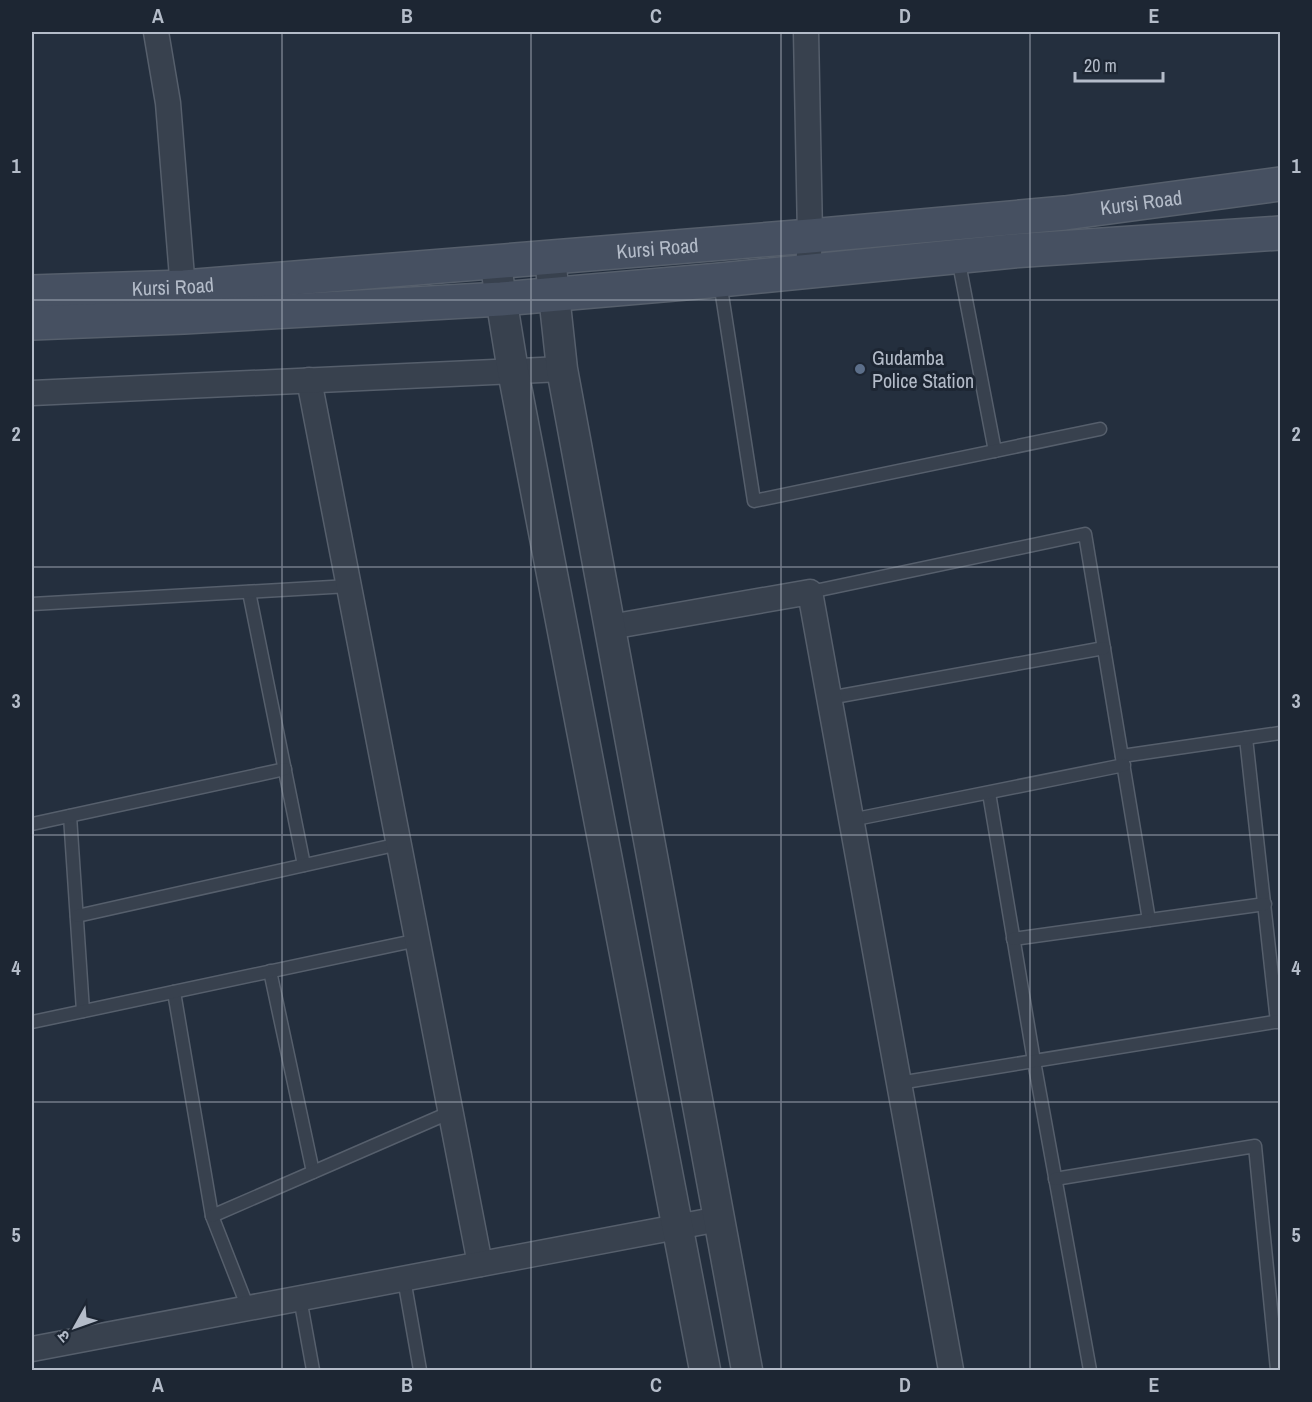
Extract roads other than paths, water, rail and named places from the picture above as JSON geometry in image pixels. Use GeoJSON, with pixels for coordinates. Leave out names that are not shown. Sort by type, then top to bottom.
{"type":"FeatureCollection","features":[{"type":"Feature","properties":{"kind":"main road","name":"Kursi Road"},"geometry":{"type":"LineString","coordinates":[[32,322],[495,261],[1065,213],[1281,184]]}},
{"type":"Feature","properties":{"kind":"main road","name":"Kursi Road"},"geometry":{"type":"LineString","coordinates":[[32,292],[184,302],[501,299],[958,256],[1281,233]]}},
{"type":"Feature","properties":{"kind":"street"},"geometry":{"type":"LineString","coordinates":[[156,32],[168,103],[184,302]]}},
{"type":"Feature","properties":{"kind":"street"},"geometry":{"type":"LineString","coordinates":[[806,32],[810,236],[808,271]]}},
{"type":"Feature","properties":{"kind":"street"},"geometry":{"type":"LineString","coordinates":[[550,258],[562,369],[747,1371]]}},
{"type":"Feature","properties":{"kind":"street"},"geometry":{"type":"LineString","coordinates":[[495,261],[513,371],[705,1371]]}},
{"type":"Feature","properties":{"kind":"street"},"geometry":{"type":"LineString","coordinates":[[32,393],[562,369]]}},
{"type":"Feature","properties":{"kind":"street"},"geometry":{"type":"LineString","coordinates":[[309,380],[480,1264]]}},
{"type":"Feature","properties":{"kind":"street"},"geometry":{"type":"LineString","coordinates":[[610,627],[810,591],[951,1371]]}},
{"type":"Feature","properties":{"kind":"street"},"geometry":{"type":"LineString","coordinates":[[32,1348],[719,1219]]}},
{"type":"Feature","properties":{"kind":"lane"},"geometry":{"type":"LineString","coordinates":[[958,256],[995,451]]}},
{"type":"Feature","properties":{"kind":"lane"},"geometry":{"type":"LineString","coordinates":[[720,280],[754,501],[1100,429]]}},
{"type":"Feature","properties":{"kind":"lane"},"geometry":{"type":"LineString","coordinates":[[810,591],[1085,534],[1149,920]]}},
{"type":"Feature","properties":{"kind":"lane"},"geometry":{"type":"LineString","coordinates":[[32,604],[349,586]]}},
{"type":"Feature","properties":{"kind":"lane"},"geometry":{"type":"LineString","coordinates":[[249,592],[304,865]]}},
{"type":"Feature","properties":{"kind":"lane"},"geometry":{"type":"LineString","coordinates":[[829,698],[1104,648]]}},
{"type":"Feature","properties":{"kind":"lane"},"geometry":{"type":"LineString","coordinates":[[851,820],[989,793],[1123,761],[1281,733]]}},
{"type":"Feature","properties":{"kind":"lane"},"geometry":{"type":"LineString","coordinates":[[899,1083],[1279,1022],[1246,738]]}},
{"type":"Feature","properties":{"kind":"lane"},"geometry":{"type":"LineString","coordinates":[[32,825],[285,769]]}},
{"type":"Feature","properties":{"kind":"lane"},"geometry":{"type":"LineString","coordinates":[[989,793],[1034,1061],[1090,1371]]}},
{"type":"Feature","properties":{"kind":"lane"},"geometry":{"type":"LineString","coordinates":[[70,816],[83,1011]]}},
{"type":"Feature","properties":{"kind":"lane"},"geometry":{"type":"LineString","coordinates":[[77,916],[399,844]]}},
{"type":"Feature","properties":{"kind":"lane"},"geometry":{"type":"LineString","coordinates":[[1013,939],[1265,904]]}},
{"type":"Feature","properties":{"kind":"lane"},"geometry":{"type":"LineString","coordinates":[[32,1022],[418,940]]}},
{"type":"Feature","properties":{"kind":"lane"},"geometry":{"type":"LineString","coordinates":[[270,971],[313,1172]]}},
{"type":"Feature","properties":{"kind":"lane"},"geometry":{"type":"LineString","coordinates":[[174,992],[212,1216],[248,1308]]}},
{"type":"Feature","properties":{"kind":"lane"},"geometry":{"type":"LineString","coordinates":[[212,1216],[451,1112]]}},
{"type":"Feature","properties":{"kind":"lane"},"geometry":{"type":"LineString","coordinates":[[1055,1179],[1255,1146],[1277,1371]]}},
{"type":"Feature","properties":{"kind":"lane"},"geometry":{"type":"LineString","coordinates":[[404,1279],[420,1371]]}},
{"type":"Feature","properties":{"kind":"lane"},"geometry":{"type":"LineString","coordinates":[[300,1298],[313,1371]]}},
{"type":"Feature","properties":{"kind":"place","name":"Gudamba Police Station"},"geometry":{"type":"Point","coordinates":[860,369]}}]}
